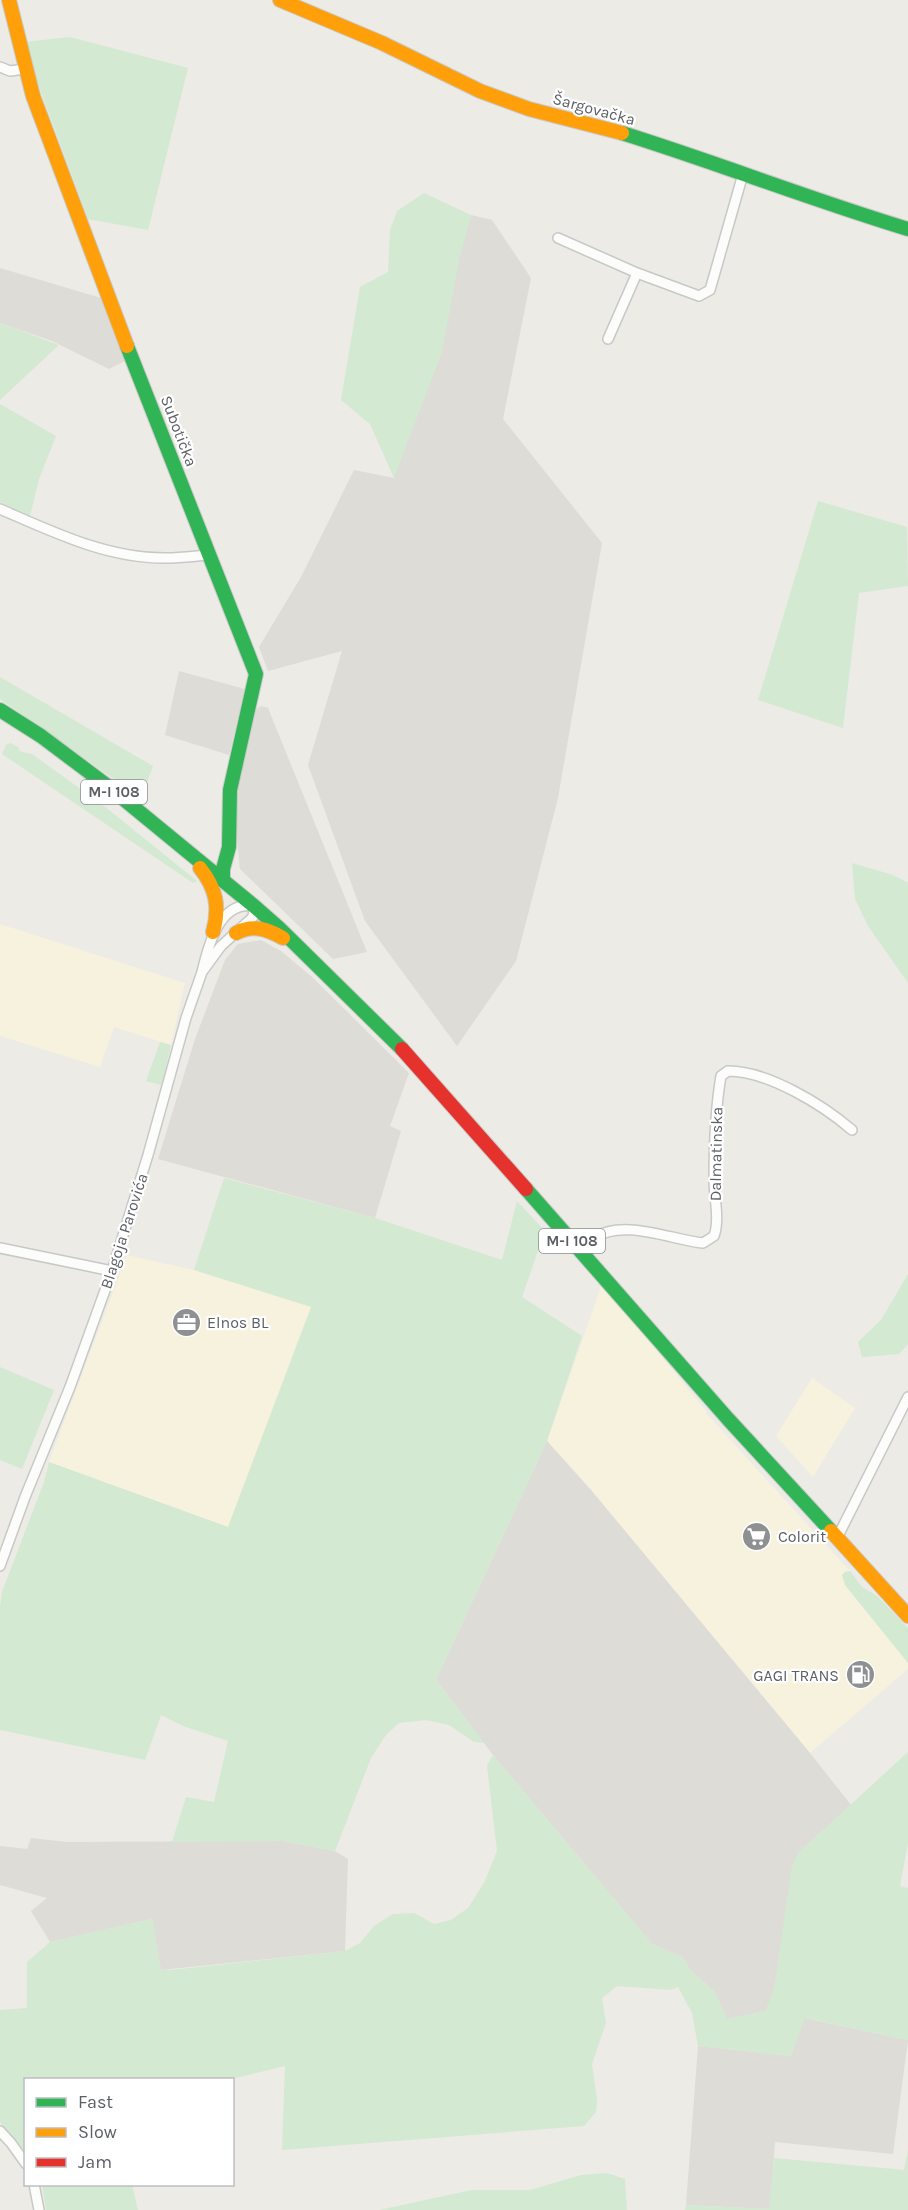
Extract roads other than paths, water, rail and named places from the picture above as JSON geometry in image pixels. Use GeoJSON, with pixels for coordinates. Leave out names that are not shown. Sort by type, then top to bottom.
{"type":"FeatureCollection","features":[{"type":"Feature","properties":{"kind":"street","name":"Subotička"},"geometry":{"type":"LineString","coordinates":[[9,0],[25,69],[256,674],[230,790],[228,847],[223,880]]}},
{"type":"Feature","properties":{"kind":"street","name":"Šargovačka"},"geometry":{"type":"LineString","coordinates":[[280,0],[382,43],[480,91],[519,106],[600,126],[681,151],[858,214],[908,229]]}},
{"type":"Feature","properties":{"kind":"street"},"geometry":{"type":"LineString","coordinates":[[0,67],[10,71],[25,69]]}},
{"type":"Feature","properties":{"kind":"street"},"geometry":{"type":"LineString","coordinates":[[558,238],[637,273],[699,296],[710,290],[743,174]]}},
{"type":"Feature","properties":{"kind":"street"},"geometry":{"type":"LineString","coordinates":[[608,339],[637,273]]}},
{"type":"Feature","properties":{"kind":"street"},"geometry":{"type":"LineString","coordinates":[[0,509],[75,541],[99,548],[166,558],[209,555]]}},
{"type":"Feature","properties":{"kind":"street","name":"M-I 108"},"geometry":{"type":"LineString","coordinates":[[0,710],[41,736],[183,847],[254,906],[414,1061],[728,1419],[908,1616]]}},
{"type":"Feature","properties":{"kind":"street"},"geometry":{"type":"LineString","coordinates":[[183,847],[207,877],[215,893],[218,912],[202,972]]}},
{"type":"Feature","properties":{"kind":"street"},"geometry":{"type":"LineString","coordinates":[[213,933],[222,920],[234,910],[254,906]]}},
{"type":"Feature","properties":{"kind":"street","name":"Blagoja Parovića"},"geometry":{"type":"LineString","coordinates":[[0,1566],[25,1497],[70,1387],[112,1271],[148,1155],[186,1018],[202,972],[221,946],[253,917],[254,906]]}},
{"type":"Feature","properties":{"kind":"street"},"geometry":{"type":"LineString","coordinates":[[236,933],[251,927],[266,930],[280,936],[302,952]]}},
{"type":"Feature","properties":{"kind":"street","name":"Dalmatinska"},"geometry":{"type":"LineString","coordinates":[[582,1253],[594,1238],[615,1231],[668,1235],[703,1243],[714,1236],[717,1224],[714,1159],[717,1097],[721,1076],[728,1071],[761,1078],[782,1087],[837,1117],[852,1130]]}},
{"type":"Feature","properties":{"kind":"street"},"geometry":{"type":"LineString","coordinates":[[0,1248],[112,1271]]}},
{"type":"Feature","properties":{"kind":"street"},"geometry":{"type":"LineString","coordinates":[[837,1538],[908,1397]]}},
{"type":"Feature","properties":{"kind":"street"},"geometry":{"type":"LineString","coordinates":[[0,2131],[24,2161]]}},
{"type":"Feature","properties":{"kind":"street"},"geometry":{"type":"LineString","coordinates":[[33,2186],[39,2210]]}},
{"type":"Feature","properties":{"kind":"place","name":"Elnos BL"},"geometry":{"type":"Point","coordinates":[186,1322]}},
{"type":"Feature","properties":{"kind":"place","name":"Colorit"},"geometry":{"type":"Point","coordinates":[757,1536]}},
{"type":"Feature","properties":{"kind":"place","name":"GAGI TRANS"},"geometry":{"type":"Point","coordinates":[860,1675]}}]}
